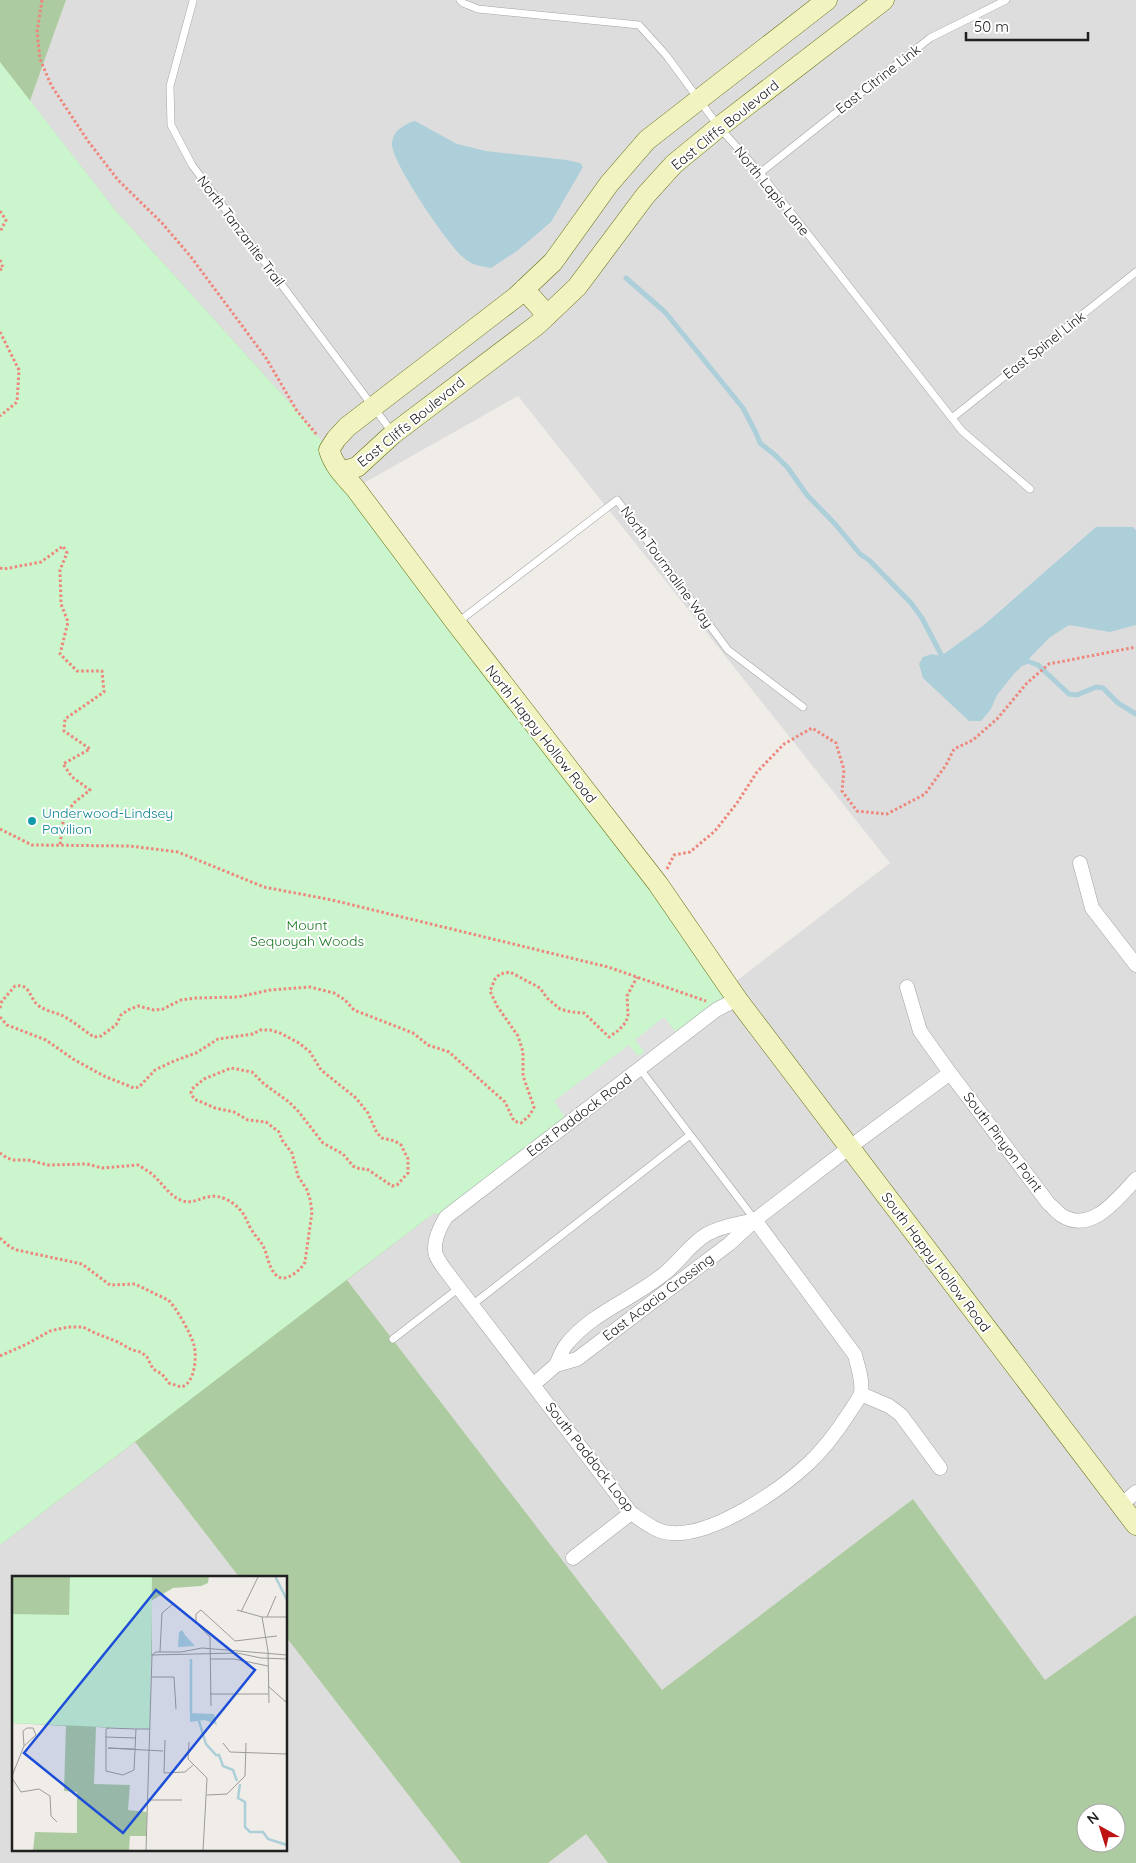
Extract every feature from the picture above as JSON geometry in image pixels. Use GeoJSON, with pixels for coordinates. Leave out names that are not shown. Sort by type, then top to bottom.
{"type":"FeatureCollection","features":[{"type":"Feature","properties":{"kind":"street"},"geometry":{"type":"LineString","coordinates":[[330,450],[347,426],[524,289],[553,262],[609,184],[647,140],[826,0]]}},
{"type":"Feature","properties":{"kind":"street","name":"East Cliffs Boulevard"},"geometry":{"type":"LineString","coordinates":[[330,450],[332,460],[341,472],[357,467],[393,434],[537,325],[577,287],[645,196],[674,164],[884,0]]}},
{"type":"Feature","properties":{"kind":"street"},"geometry":{"type":"LineString","coordinates":[[524,289],[547,315]]}},
{"type":"Feature","properties":{"kind":"street","name":"North Happy Hollow Road"},"geometry":{"type":"LineString","coordinates":[[341,472],[658,884],[737,999]]}},
{"type":"Feature","properties":{"kind":"street"},"geometry":{"type":"LineString","coordinates":[[1080,863],[1092,908],[1136,965]]}},
{"type":"Feature","properties":{"kind":"street","name":"South Pinyon Point"},"geometry":{"type":"LineString","coordinates":[[907,987],[920,1030],[950,1073],[1049,1204],[1062,1215],[1076,1220],[1092,1218],[1106,1210],[1136,1179]]}},
{"type":"Feature","properties":{"kind":"street","name":"East Paddock Road"},"geometry":{"type":"LineString","coordinates":[[436,1243],[438,1231],[446,1217],[716,1010],[737,999]]}},
{"type":"Feature","properties":{"kind":"street","name":"South Happy Hollow Road"},"geometry":{"type":"LineString","coordinates":[[737,999],[1136,1525]]}},
{"type":"Feature","properties":{"kind":"street","name":"East Acacia Crossing"},"geometry":{"type":"LineString","coordinates":[[556,1365],[577,1359],[729,1244],[755,1220],[950,1073]]}},
{"type":"Feature","properties":{"kind":"street"},"geometry":{"type":"LineString","coordinates":[[755,1220],[855,1355],[860,1371],[861,1394],[889,1406],[901,1415],[940,1468]]}},
{"type":"Feature","properties":{"kind":"street","name":"East Acacia Crossing"},"geometry":{"type":"LineString","coordinates":[[534,1384],[556,1365],[565,1346],[577,1333],[602,1314],[665,1273],[706,1234],[721,1228],[755,1220]]}},
{"type":"Feature","properties":{"kind":"street","name":"South Paddock Loop"},"geometry":{"type":"LineString","coordinates":[[436,1243],[435,1255],[631,1513],[650,1526],[670,1534],[694,1531],[719,1522],[760,1500],[785,1483],[810,1462],[842,1425],[861,1394]]}},
{"type":"Feature","properties":{"kind":"street"},"geometry":{"type":"LineString","coordinates":[[1121,1505],[1136,1492]]}},
{"type":"Feature","properties":{"kind":"street"},"geometry":{"type":"LineString","coordinates":[[573,1558],[631,1513]]}},
{"type":"Feature","properties":{"kind":"lane","name":"North Lapis Lane"},"geometry":{"type":"LineString","coordinates":[[460,0],[478,9],[639,25],[666,55],[719,127],[760,173],[962,431],[1030,488]]}},
{"type":"Feature","properties":{"kind":"lane","name":"East Citrine Link"},"geometry":{"type":"LineString","coordinates":[[760,173],[930,38],[1006,0]]}},
{"type":"Feature","properties":{"kind":"lane","name":"North Tanzanite Trail"},"geometry":{"type":"LineString","coordinates":[[193,1],[170,86],[171,124],[192,165],[393,434]]}},
{"type":"Feature","properties":{"kind":"lane","name":"East Spinel Link"},"geometry":{"type":"LineString","coordinates":[[952,418],[1136,272]]}},
{"type":"Feature","properties":{"kind":"lane","name":"North Tourmaline Way"},"geometry":{"type":"LineString","coordinates":[[456,623],[618,500],[728,650],[803,707]]}},
{"type":"Feature","properties":{"kind":"lane"},"geometry":{"type":"LineString","coordinates":[[640,1069],[755,1220]]}},
{"type":"Feature","properties":{"kind":"lane"},"geometry":{"type":"LineString","coordinates":[[472,1305],[690,1135]]}},
{"type":"Feature","properties":{"kind":"lane"},"geometry":{"type":"LineString","coordinates":[[393,1339],[459,1288]]}},
{"type":"Feature","properties":{"kind":"path"},"geometry":{"type":"LineString","coordinates":[[42,0],[37,32],[40,59],[51,84],[88,141],[118,180],[162,223],[191,257],[266,358],[297,411],[330,450]]}},
{"type":"Feature","properties":{"kind":"path"},"geometry":{"type":"LineString","coordinates":[[0,211],[6,220],[0,232]]}},
{"type":"Feature","properties":{"kind":"path"},"geometry":{"type":"LineString","coordinates":[[0,260],[2,268],[0,270]]}},
{"type":"Feature","properties":{"kind":"path"},"geometry":{"type":"LineString","coordinates":[[0,332],[19,370],[18,402],[0,416]]}},
{"type":"Feature","properties":{"kind":"path"},"geometry":{"type":"LineString","coordinates":[[0,568],[4,569],[41,562],[63,546],[67,553],[60,570],[61,604],[68,622],[60,654],[77,671],[102,671],[104,692],[65,719],[64,731],[90,749],[64,764],[72,776],[90,790],[75,802],[64,815],[60,845]]}},
{"type":"Feature","properties":{"kind":"path"},"geometry":{"type":"LineString","coordinates":[[658,884],[674,856],[690,852],[715,831],[737,803],[757,772],[784,744],[812,728],[836,743],[844,770],[842,791],[857,811],[887,814],[924,794],[946,765],[954,749],[973,740],[997,720],[1027,683],[1049,664],[1136,647]]}},
{"type":"Feature","properties":{"kind":"path"},"geometry":{"type":"LineString","coordinates":[[0,829],[32,845],[130,846],[178,852],[264,887],[361,907],[608,968],[706,1002],[716,1010]]}},
{"type":"Feature","properties":{"kind":"path"},"geometry":{"type":"LineString","coordinates":[[0,1008],[2,1000],[9,991],[15,986],[24,986],[38,1006],[53,1014],[60,1015],[94,1037],[101,1036],[116,1025],[121,1016],[128,1010],[138,1006],[154,1010],[163,1009],[181,1000],[238,997],[270,990],[303,986],[326,990],[345,1000],[354,1010],[413,1033],[428,1045],[448,1052],[505,1102],[514,1121],[521,1122],[530,1115],[534,1107],[533,1101],[524,1076],[523,1052],[518,1036],[497,1006],[490,991],[495,979],[500,974],[510,972],[535,984],[560,1009],[584,1013],[609,1037],[626,1022],[628,1016],[628,996],[637,977]]}},
{"type":"Feature","properties":{"kind":"path"},"geometry":{"type":"LineString","coordinates":[[0,1017],[7,1025],[46,1040],[104,1076],[134,1088],[139,1086],[155,1070],[196,1053],[218,1039],[253,1034],[260,1030],[280,1033],[299,1043],[310,1052],[321,1070],[356,1098],[382,1138],[395,1141],[401,1145],[408,1159],[408,1173],[398,1186],[392,1186],[367,1169],[353,1166],[343,1154],[323,1143],[310,1124],[289,1102],[264,1084],[252,1072],[231,1068],[204,1079],[195,1086],[191,1093],[194,1099],[215,1108],[234,1112],[248,1120],[266,1122],[279,1132],[282,1140],[292,1153],[298,1176],[307,1190],[312,1212],[305,1262],[293,1274],[287,1278],[282,1278],[271,1268],[264,1246],[251,1228],[246,1217],[233,1203],[225,1199],[213,1196],[184,1202],[173,1196],[157,1178],[138,1165],[108,1168],[87,1164],[48,1165],[28,1160],[14,1160],[6,1158],[0,1153]]}},
{"type":"Feature","properties":{"kind":"path"},"geometry":{"type":"LineString","coordinates":[[0,1238],[10,1247],[17,1250],[82,1264],[110,1285],[135,1284],[168,1300],[173,1303],[188,1331],[195,1351],[192,1374],[186,1385],[181,1387],[169,1383],[162,1374],[153,1369],[147,1357],[140,1352],[95,1334],[84,1327],[50,1331],[0,1356]]}},
{"type":"Feature","properties":{"kind":"shaded area"},"geometry":{"type":"Polygon","coordinates":[[[66,0],[1136,0],[1136,1615],[1045,1681],[913,1499],[662,1691],[347,1280],[890,863],[518,396],[355,488],[329,450],[297,411],[116,211],[30,101],[66,0]]]}},
{"type":"Feature","properties":{"kind":"shaded area"},"geometry":{"type":"Polygon","coordinates":[[[664,1017],[676,1032],[565,1117],[554,1101],[629,1045],[637,1055],[642,1055],[644,1051],[635,1040],[664,1017]]]}},
{"type":"Feature","properties":{"kind":"shaded area"},"geometry":{"type":"Polygon","coordinates":[[[135,1442],[238,1576],[12,1576],[12,1850],[288,1850],[288,1640],[461,1863],[0,1863],[0,1545],[135,1442]]]}},
{"type":"Feature","properties":{"kind":"shaded area"},"geometry":{"type":"Polygon","coordinates":[[[586,1834],[608,1863],[548,1863],[586,1834]]]}},
{"type":"Feature","properties":{"kind":"green space","name":"Mount Sequoyah Woods"},"geometry":{"type":"Polygon","coordinates":[[[0,0],[66,0],[30,101],[116,211],[297,411],[446,1217],[434,1213],[347,1280],[662,1690],[913,1499],[1045,1680],[1136,1615],[1136,1863],[608,1863],[586,1834],[548,1863],[461,1863],[288,1640],[288,1576],[238,1576],[135,1442],[0,1545],[0,0]]]}},
{"type":"Feature","properties":{"kind":"green space","name":"Mount Sequoyah Woods"},"geometry":{"type":"Polygon","coordinates":[[[0,62],[116,211],[297,411],[329,450],[737,999],[446,1217],[434,1213],[0,1545],[0,62]]]}},
{"type":"Feature","properties":{"kind":"water"},"geometry":{"type":"Polygon","coordinates":[[[415,121],[457,144],[486,151],[567,160],[580,163],[583,167],[551,222],[517,251],[491,268],[479,266],[466,260],[445,237],[410,184],[394,153],[392,144],[394,135],[403,126],[415,121]]]}},
{"type":"Feature","properties":{"kind":"water"},"geometry":{"type":"Polygon","coordinates":[[[1096,527],[1133,527],[1136,530],[1136,625],[1110,632],[1069,625],[1049,638],[1013,675],[997,695],[991,709],[981,721],[969,721],[923,678],[919,664],[923,657],[932,654],[941,656],[984,625],[1096,527]]]}},
{"type":"Feature","properties":{"kind":"waterway"},"geometry":{"type":"LineString","coordinates":[[626,278],[665,312],[743,408],[760,443],[788,468],[807,495],[836,525],[860,554],[869,560],[911,603],[922,618],[945,662]]}},
{"type":"Feature","properties":{"kind":"waterway"},"geometry":{"type":"LineString","coordinates":[[1023,663],[1027,661],[1038,665],[1069,694],[1077,695],[1096,687],[1103,688],[1118,703],[1136,714]]}},
{"type":"Feature","properties":{"kind":"place","name":"Underwood-Lindsey Pavilion"},"geometry":{"type":"Point","coordinates":[32,821]}}]}
